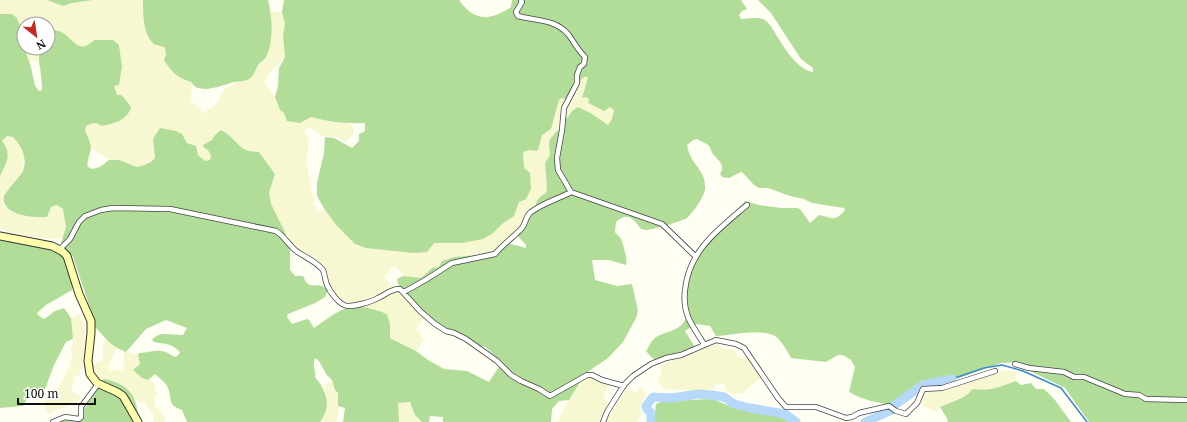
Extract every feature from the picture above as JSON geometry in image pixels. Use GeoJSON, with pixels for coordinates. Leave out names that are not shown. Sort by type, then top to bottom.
{"type":"FeatureCollection","features":[{"type":"Feature","properties":{"kind":"street"},"geometry":{"type":"LineString","coordinates":[[521,0],[522,2],[516,12],[518,16],[543,20],[558,26],[568,34],[574,45],[585,57],[584,64],[580,66],[577,75],[577,83],[564,108],[562,130],[556,158],[558,170],[571,192],[662,224],[695,256]]}},
{"type":"Feature","properties":{"kind":"street"},"geometry":{"type":"LineString","coordinates":[[404,292],[452,263],[495,254],[500,247],[522,227],[528,214],[544,204],[571,192]]}},
{"type":"Feature","properties":{"kind":"street"},"geometry":{"type":"LineString","coordinates":[[704,344],[687,316],[684,297],[686,279],[695,256],[704,245],[724,225],[747,206]]}},
{"type":"Feature","properties":{"kind":"street"},"geometry":{"type":"LineString","coordinates":[[60,250],[70,239],[82,218],[91,213],[113,208],[170,209],[276,231],[282,234],[297,251],[307,257],[322,270],[330,290],[343,304],[348,306],[372,301],[398,289],[404,292],[421,312],[435,324],[446,331],[466,339],[521,382],[539,388],[550,396],[588,375],[592,375],[606,382],[624,386]]}},
{"type":"Feature","properties":{"kind":"street"},"geometry":{"type":"LineString","coordinates":[[0,236],[52,246],[60,250],[69,260],[76,286],[91,321],[88,361],[91,378],[98,384],[123,396],[138,422]]}},
{"type":"Feature","properties":{"kind":"street"},"geometry":{"type":"LineString","coordinates":[[603,422],[607,412],[624,386],[633,376],[651,364],[687,352],[716,340],[736,344],[744,348],[778,398],[786,407],[816,407],[846,418],[852,417],[858,412],[889,406],[896,411],[906,414],[917,403],[923,389],[942,388],[995,371]]}},
{"type":"Feature","properties":{"kind":"street"},"geometry":{"type":"LineString","coordinates":[[1016,364],[1029,368],[1064,372],[1074,377],[1084,377],[1125,394],[1139,395],[1146,399],[1187,400]]}},
{"type":"Feature","properties":{"kind":"street"},"geometry":{"type":"LineString","coordinates":[[53,422],[58,419],[68,417],[79,419],[81,417],[82,407],[98,384]]}},
{"type":"Feature","properties":{"kind":"green space"},"geometry":{"type":"Polygon","coordinates":[[[0,0],[47,0],[63,6],[93,0],[143,0],[144,16],[148,33],[153,42],[165,48],[166,54],[183,80],[191,82],[191,101],[203,114],[216,104],[225,89],[239,81],[245,81],[267,57],[271,40],[270,11],[282,12],[285,24],[283,35],[285,57],[270,72],[264,83],[275,97],[280,110],[300,123],[311,117],[326,121],[347,123],[353,127],[354,133],[346,142],[337,137],[323,136],[310,128],[304,130],[309,141],[306,161],[315,206],[318,207],[315,213],[324,209],[337,226],[355,243],[366,248],[389,249],[434,243],[462,243],[493,233],[502,224],[514,216],[519,202],[524,168],[523,152],[529,150],[537,151],[542,135],[551,129],[559,100],[562,98],[572,98],[581,80],[584,77],[588,77],[582,94],[589,99],[588,103],[604,111],[610,107],[615,110],[608,125],[592,114],[572,111],[550,139],[550,155],[545,163],[546,193],[540,198],[520,224],[518,229],[494,251],[477,255],[454,257],[443,261],[439,267],[432,268],[421,278],[403,276],[402,273],[394,266],[384,277],[393,287],[375,298],[348,305],[331,290],[326,272],[298,251],[285,232],[271,204],[269,193],[275,174],[259,152],[246,150],[238,145],[228,134],[214,136],[212,140],[203,147],[208,150],[211,156],[210,160],[205,161],[198,155],[196,146],[187,143],[185,137],[153,148],[155,158],[151,162],[142,166],[137,167],[119,160],[109,160],[90,147],[85,130],[86,126],[92,123],[98,123],[129,113],[131,107],[125,99],[117,96],[114,86],[121,76],[122,67],[119,45],[112,40],[94,40],[89,46],[83,47],[76,45],[66,35],[56,30],[56,16],[16,16],[16,20],[12,14],[0,14],[0,0]]]}},
{"type":"Feature","properties":{"kind":"green space"},"geometry":{"type":"Polygon","coordinates":[[[47,0],[93,0],[63,6],[47,0]]]}},
{"type":"Feature","properties":{"kind":"green space"},"geometry":{"type":"Polygon","coordinates":[[[143,0],[268,0],[271,13],[271,42],[265,59],[259,64],[251,78],[247,80],[205,89],[199,88],[172,71],[164,60],[166,54],[165,48],[154,44],[150,39],[144,23],[143,0]]]}},
{"type":"Feature","properties":{"kind":"green space"},"geometry":{"type":"Polygon","coordinates":[[[284,0],[459,0],[465,7],[477,16],[489,17],[503,12],[511,7],[512,0],[741,0],[747,9],[742,11],[739,15],[741,19],[758,18],[766,21],[794,60],[803,68],[813,72],[813,68],[801,59],[771,13],[758,0],[1187,0],[1187,422],[1089,422],[1065,388],[1028,370],[1019,362],[1001,363],[953,380],[926,382],[893,405],[881,403],[865,399],[849,392],[855,367],[851,360],[843,355],[838,355],[826,362],[791,358],[780,340],[775,336],[762,332],[754,332],[716,336],[710,326],[696,324],[685,331],[695,347],[655,361],[646,351],[653,340],[678,328],[687,316],[687,283],[692,266],[712,236],[745,201],[759,205],[800,209],[810,223],[819,215],[835,218],[845,210],[844,208],[812,203],[804,199],[790,196],[768,188],[759,188],[741,172],[729,178],[722,177],[720,174],[722,171],[721,163],[712,153],[709,146],[697,139],[693,140],[687,145],[691,158],[703,176],[705,190],[699,203],[690,215],[679,221],[646,230],[640,228],[632,219],[623,217],[616,222],[615,232],[620,237],[626,255],[626,265],[609,260],[592,260],[595,280],[617,286],[632,284],[638,310],[636,318],[623,342],[608,358],[586,373],[569,400],[559,401],[552,409],[551,422],[443,422],[443,417],[430,416],[429,422],[422,422],[415,415],[410,402],[398,403],[399,422],[343,422],[345,408],[338,406],[338,393],[335,390],[332,380],[326,374],[319,361],[315,358],[315,377],[323,388],[327,401],[326,412],[320,422],[187,422],[182,410],[174,406],[172,403],[169,390],[163,381],[155,374],[148,380],[142,378],[133,370],[140,364],[138,354],[140,353],[163,351],[176,357],[180,353],[176,348],[168,344],[154,342],[152,340],[162,334],[183,335],[187,328],[166,320],[146,329],[126,352],[117,348],[95,327],[73,257],[61,243],[66,227],[63,209],[57,205],[51,207],[47,217],[35,217],[13,212],[7,208],[4,203],[4,196],[23,171],[25,161],[19,144],[13,137],[7,136],[2,141],[8,154],[5,166],[0,176],[0,14],[12,14],[16,17],[16,56],[27,56],[35,86],[39,91],[42,90],[42,87],[39,56],[56,56],[56,30],[63,33],[77,45],[87,45],[94,40],[113,40],[119,45],[122,67],[119,85],[114,86],[117,95],[121,95],[131,107],[127,115],[115,123],[101,126],[94,123],[86,126],[85,130],[91,147],[88,167],[92,169],[100,167],[109,160],[119,160],[137,167],[151,162],[155,158],[153,139],[160,128],[176,131],[182,134],[187,143],[196,146],[198,155],[205,161],[210,160],[211,156],[203,145],[212,140],[221,130],[246,150],[259,152],[275,174],[269,193],[271,204],[285,232],[290,252],[290,270],[295,276],[303,276],[309,285],[319,285],[328,290],[325,297],[315,303],[288,314],[287,317],[292,324],[307,319],[314,328],[329,317],[344,309],[360,307],[377,310],[387,314],[390,324],[390,338],[416,351],[444,369],[467,371],[489,382],[502,362],[484,346],[482,347],[464,335],[451,331],[440,325],[423,311],[399,287],[397,279],[403,276],[421,278],[432,268],[439,267],[442,261],[454,257],[477,255],[493,251],[499,246],[508,243],[526,248],[526,245],[517,235],[518,230],[524,219],[536,205],[538,199],[546,193],[545,163],[550,155],[549,143],[550,139],[560,128],[561,119],[568,117],[572,111],[578,107],[592,114],[608,125],[612,119],[614,110],[610,107],[604,111],[588,103],[589,99],[586,97],[582,98],[588,77],[584,77],[572,98],[562,98],[559,100],[551,129],[542,135],[537,151],[529,150],[523,152],[524,168],[530,173],[531,189],[526,199],[519,202],[514,216],[502,224],[493,233],[483,239],[462,243],[434,243],[427,252],[413,253],[366,248],[355,244],[337,226],[317,196],[317,183],[324,153],[325,137],[334,138],[352,148],[359,141],[359,134],[365,131],[365,123],[338,122],[311,117],[300,123],[287,121],[284,113],[280,110],[275,97],[278,86],[279,68],[285,57],[283,35],[285,24],[282,12],[284,0]]]}},
{"type":"Feature","properties":{"kind":"green space"},"geometry":{"type":"Polygon","coordinates":[[[27,56],[39,56],[39,60],[29,62],[27,56]]]}},
{"type":"Feature","properties":{"kind":"green space"},"geometry":{"type":"Polygon","coordinates":[[[7,136],[13,137],[19,143],[24,155],[23,170],[4,196],[3,204],[6,209],[17,214],[47,217],[51,207],[57,205],[63,209],[65,216],[66,227],[63,238],[53,239],[18,235],[0,228],[0,176],[3,169],[2,141],[7,136]]]}},
{"type":"Feature","properties":{"kind":"green space"},"geometry":{"type":"Polygon","coordinates":[[[0,240],[54,250],[63,254],[71,272],[72,290],[46,305],[37,313],[44,319],[55,311],[64,308],[71,318],[73,339],[66,342],[54,365],[45,389],[38,395],[28,397],[23,406],[0,408],[0,240]]]}},
{"type":"Feature","properties":{"kind":"green space"},"geometry":{"type":"Polygon","coordinates":[[[395,291],[401,293],[424,318],[416,329],[424,339],[416,351],[390,337],[390,324],[355,307],[395,291]]]}},
{"type":"Feature","properties":{"kind":"green space"},"geometry":{"type":"Polygon","coordinates":[[[80,314],[85,332],[83,366],[82,370],[80,370],[79,376],[75,375],[71,391],[81,397],[73,406],[68,405],[49,415],[43,403],[51,398],[63,380],[70,365],[73,339],[71,318],[80,314]]]}},
{"type":"Feature","properties":{"kind":"green space"},"geometry":{"type":"Polygon","coordinates":[[[106,339],[117,348],[108,369],[121,371],[125,364],[123,362],[125,351],[138,354],[140,364],[134,368],[154,383],[157,395],[155,397],[155,405],[164,416],[166,422],[154,422],[152,414],[144,401],[138,401],[128,389],[101,381],[92,367],[93,363],[103,361],[103,344],[106,339]]]}},
{"type":"Feature","properties":{"kind":"green space"},"geometry":{"type":"Polygon","coordinates":[[[718,344],[723,349],[735,349],[735,354],[741,358],[746,355],[761,377],[742,393],[732,394],[726,391],[724,383],[715,384],[714,389],[701,391],[663,389],[657,378],[661,375],[660,367],[664,364],[718,344]]]}},
{"type":"Feature","properties":{"kind":"green space"},"geometry":{"type":"Polygon","coordinates":[[[995,372],[1016,372],[1016,381],[983,391],[973,389],[968,394],[940,407],[936,412],[918,403],[925,391],[995,372]]]}},
{"type":"Feature","properties":{"kind":"green space"},"geometry":{"type":"Polygon","coordinates":[[[588,377],[608,385],[603,397],[608,404],[601,422],[558,422],[566,405],[581,383],[588,377]]]}},
{"type":"Feature","properties":{"kind":"green space"},"geometry":{"type":"Polygon","coordinates":[[[105,379],[120,384],[132,394],[142,422],[60,422],[76,416],[86,407],[101,381],[105,379]]]}},
{"type":"Feature","properties":{"kind":"green space"},"geometry":{"type":"Polygon","coordinates":[[[1016,381],[1021,385],[1031,383],[1036,389],[1044,389],[1055,400],[1071,422],[947,422],[948,420],[940,407],[966,395],[973,389],[990,389],[1016,381]]]}},
{"type":"Feature","properties":{"kind":"green space"},"geometry":{"type":"Polygon","coordinates":[[[333,382],[335,390],[338,393],[339,412],[336,422],[324,422],[321,421],[326,411],[325,384],[333,382]]]}},
{"type":"Feature","properties":{"kind":"green space"},"geometry":{"type":"Polygon","coordinates":[[[640,387],[646,394],[642,400],[640,410],[642,416],[636,422],[606,422],[628,388],[637,394],[640,387]]]}},
{"type":"Feature","properties":{"kind":"green space"},"geometry":{"type":"Polygon","coordinates":[[[713,399],[729,406],[779,416],[789,422],[654,422],[656,404],[663,401],[713,399]]]}},
{"type":"Feature","properties":{"kind":"green space"},"geometry":{"type":"Polygon","coordinates":[[[410,402],[415,415],[422,422],[399,422],[398,403],[410,402]]]}},
{"type":"Feature","properties":{"kind":"waterway"},"geometry":{"type":"LineString","coordinates":[[952,379],[984,368],[1002,365],[1023,371],[1061,388],[1087,422]]}},
{"type":"Feature","properties":{"kind":"waterway"},"geometry":{"type":"LineString","coordinates":[[865,422],[890,411],[896,404],[923,385],[952,379]]}},
{"type":"Feature","properties":{"kind":"waterway"},"geometry":{"type":"LineString","coordinates":[[651,422],[651,413],[646,406],[653,397],[672,398],[698,394],[724,397],[734,404],[785,414],[796,422]]}}]}
